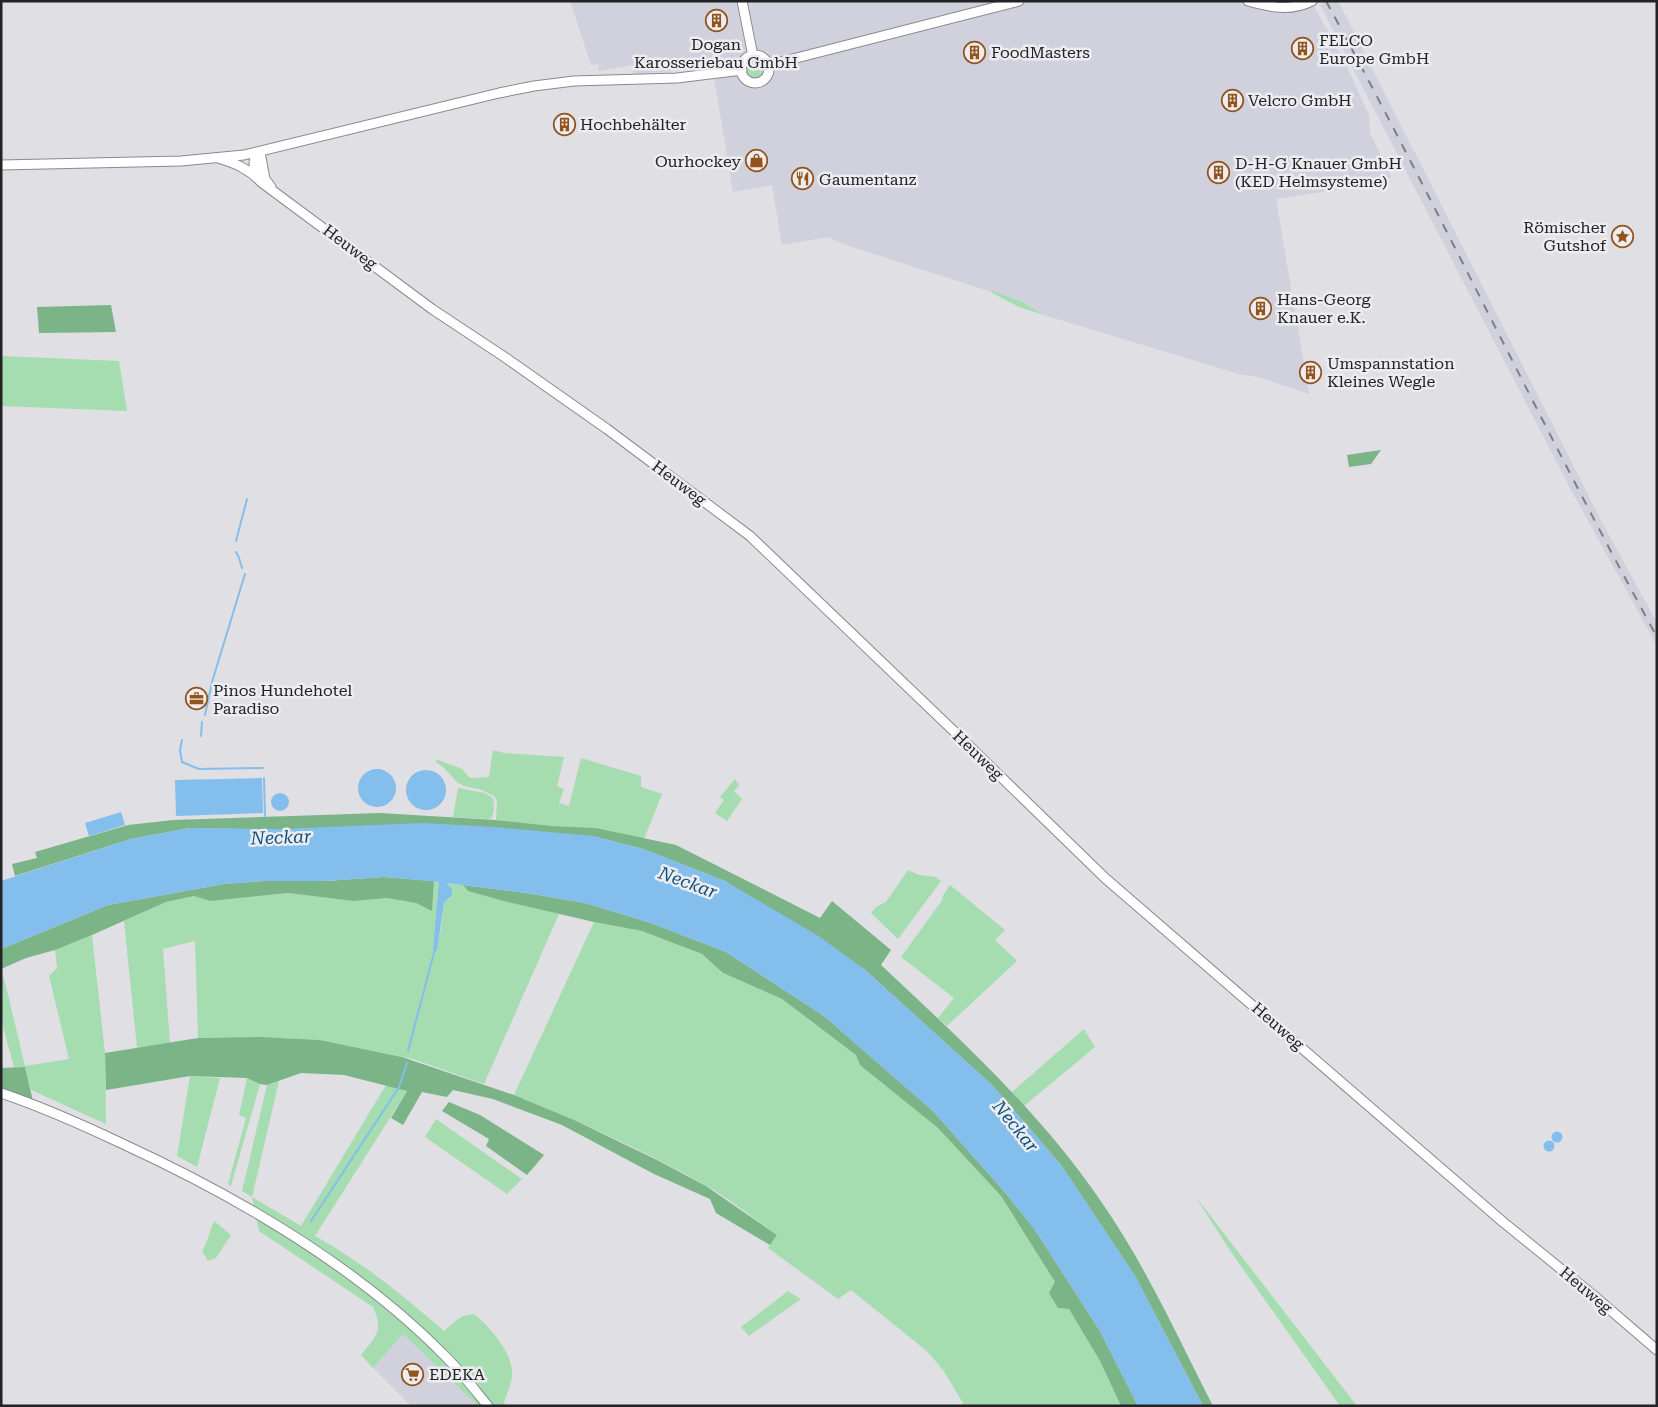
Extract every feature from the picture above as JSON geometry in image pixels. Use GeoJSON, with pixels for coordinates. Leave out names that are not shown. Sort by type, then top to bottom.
{"type":"FeatureCollection","features":[{"type":"Feature","properties":{"kind":"street"},"geometry":{"type":"LineString","coordinates":[[742,1],[752,56]]}},
{"type":"Feature","properties":{"kind":"street"},"geometry":{"type":"LineString","coordinates":[[768,64],[1019,1]]}},
{"type":"Feature","properties":{"kind":"street"},"geometry":{"type":"LineString","coordinates":[[1248,1],[1269,7],[1285,8],[1298,7],[1310,2]]}},
{"type":"Feature","properties":{"kind":"street"},"geometry":{"type":"LineString","coordinates":[[752,56],[763,58],[768,64],[767,77],[757,83],[747,80],[742,70],[744,62],[752,56]]}},
{"type":"Feature","properties":{"kind":"street"},"geometry":{"type":"LineString","coordinates":[[1,165],[181,161],[218,158],[260,152],[508,91],[593,80],[677,78],[742,70]]}},
{"type":"Feature","properties":{"kind":"street"},"geometry":{"type":"LineString","coordinates":[[257,178],[254,165],[255,157],[260,152]]}},
{"type":"Feature","properties":{"kind":"street"},"geometry":{"type":"LineString","coordinates":[[260,152],[265,179],[275,191]]}},
{"type":"Feature","properties":{"kind":"street","name":"Heuweg"},"geometry":{"type":"LineString","coordinates":[[218,158],[240,165],[432,309],[592,418],[750,536],[1105,878],[1504,1222],[1594,1295],[1657,1350]]}},
{"type":"Feature","properties":{"kind":"street"},"geometry":{"type":"LineString","coordinates":[[1,1093],[43,1108],[172,1167],[223,1194],[304,1243],[342,1269],[400,1315],[447,1357],[488,1406]]}},
{"type":"Feature","properties":{"kind":"shaded area"},"geometry":{"type":"Polygon","coordinates":[[[570,1],[1311,1],[1343,58],[1369,115],[1370,133],[1391,176],[1388,182],[1276,199],[1309,394],[1258,377],[1242,375],[1044,315],[1023,302],[846,245],[828,237],[782,245],[772,185],[733,192],[712,65],[674,71],[634,74],[632,65],[599,71],[598,64],[591,65],[570,1]]]}},
{"type":"Feature","properties":{"kind":"shaded area"},"geometry":{"type":"Polygon","coordinates":[[[1328,1],[1338,1],[1602,522],[1657,623],[1657,646],[1571,490],[1320,5],[1328,1]]]}},
{"type":"Feature","properties":{"kind":"shaded area"},"geometry":{"type":"Polygon","coordinates":[[[403,1334],[478,1406],[411,1406],[373,1368],[403,1334]]]}},
{"type":"Feature","properties":{"kind":"green space"},"geometry":{"type":"Polygon","coordinates":[[[755,59],[762,62],[765,69],[762,76],[755,79],[748,76],[745,69],[748,62],[755,59]]]}},
{"type":"Feature","properties":{"kind":"green space"},"geometry":{"type":"Polygon","coordinates":[[[992,291],[1023,302],[1044,315],[1019,307],[992,293],[992,291]]]}},
{"type":"Feature","properties":{"kind":"green space"},"geometry":{"type":"Polygon","coordinates":[[[111,305],[116,332],[39,333],[37,307],[111,305]]]}},
{"type":"Feature","properties":{"kind":"green space"},"geometry":{"type":"Polygon","coordinates":[[[1,356],[119,361],[127,411],[1,406],[1,356]]]}},
{"type":"Feature","properties":{"kind":"green space"},"geometry":{"type":"Polygon","coordinates":[[[1381,450],[1371,464],[1349,467],[1347,455],[1381,450]]]}},
{"type":"Feature","properties":{"kind":"green space"},"geometry":{"type":"Polygon","coordinates":[[[493,750],[504,753],[564,757],[557,786],[564,789],[559,803],[569,806],[581,758],[641,776],[641,787],[662,794],[644,839],[596,828],[552,826],[496,820],[497,801],[494,796],[457,782],[436,762],[436,759],[462,769],[470,778],[489,777],[493,750]]]}},
{"type":"Feature","properties":{"kind":"green space"},"geometry":{"type":"Polygon","coordinates":[[[735,779],[739,785],[734,791],[742,799],[727,821],[715,813],[724,800],[720,797],[735,779]]]}},
{"type":"Feature","properties":{"kind":"green space"},"geometry":{"type":"Polygon","coordinates":[[[458,788],[485,793],[493,798],[492,818],[453,817],[458,788]]]}},
{"type":"Feature","properties":{"kind":"green space"},"geometry":{"type":"Polygon","coordinates":[[[380,813],[596,828],[676,845],[820,918],[832,901],[891,950],[881,965],[997,1076],[1076,1167],[1132,1249],[1213,1406],[1203,1406],[1135,1276],[1061,1165],[992,1085],[864,969],[725,881],[643,849],[593,836],[190,828],[131,839],[15,876],[12,864],[37,858],[35,852],[128,825],[173,820],[380,813]]]}},
{"type":"Feature","properties":{"kind":"green space"},"geometry":{"type":"Polygon","coordinates":[[[908,870],[919,875],[936,877],[941,881],[898,939],[871,913],[876,907],[886,902],[908,870]]]}},
{"type":"Feature","properties":{"kind":"green space"},"geometry":{"type":"Polygon","coordinates":[[[384,877],[434,881],[432,911],[416,903],[387,898],[353,901],[288,893],[210,901],[194,896],[166,902],[92,935],[55,950],[26,958],[1,969],[1,949],[108,905],[224,884],[384,877]]]}},
{"type":"Feature","properties":{"kind":"green space"},"geometry":{"type":"Polygon","coordinates":[[[434,881],[440,882],[433,949],[440,934],[444,903],[449,899],[446,883],[463,885],[468,891],[559,914],[484,1084],[413,1059],[320,1040],[261,1037],[198,1038],[195,941],[163,949],[170,1043],[137,1048],[124,921],[166,902],[194,896],[210,901],[288,893],[353,901],[387,898],[416,903],[432,911],[434,881]]]}},
{"type":"Feature","properties":{"kind":"green space"},"geometry":{"type":"Polygon","coordinates":[[[463,885],[585,903],[651,923],[726,952],[824,1016],[933,1111],[1033,1227],[1100,1331],[1138,1406],[1121,1406],[1100,1361],[1069,1309],[1058,1308],[1049,1293],[1055,1282],[1001,1196],[938,1128],[860,1065],[856,1055],[782,999],[723,973],[702,954],[642,931],[504,901],[468,891],[463,885]]]}},
{"type":"Feature","properties":{"kind":"green space"},"geometry":{"type":"Polygon","coordinates":[[[950,885],[1005,930],[995,940],[1017,961],[947,1026],[938,1018],[954,998],[901,957],[943,899],[942,897],[950,885]]]}},
{"type":"Feature","properties":{"kind":"green space"},"geometry":{"type":"Polygon","coordinates":[[[594,922],[642,931],[702,954],[723,973],[782,999],[856,1055],[861,1065],[938,1128],[1001,1196],[1055,1282],[1058,1308],[1069,1309],[1100,1361],[1121,1406],[960,1406],[963,1403],[943,1370],[928,1352],[851,1290],[838,1299],[768,1248],[777,1235],[732,1202],[682,1172],[635,1148],[514,1095],[594,922]]]}},
{"type":"Feature","properties":{"kind":"green space"},"geometry":{"type":"Polygon","coordinates":[[[92,935],[105,1053],[106,1124],[31,1090],[25,1067],[14,1067],[1,1019],[1,974],[4,978],[25,1066],[69,1059],[49,976],[57,968],[55,950],[92,935]]]}},
{"type":"Feature","properties":{"kind":"green space"},"geometry":{"type":"Polygon","coordinates":[[[1084,1029],[1095,1047],[1024,1106],[1012,1092],[1084,1029]]]}},
{"type":"Feature","properties":{"kind":"green space"},"geometry":{"type":"Polygon","coordinates":[[[261,1037],[320,1040],[402,1057],[514,1095],[574,1120],[706,1186],[777,1235],[770,1245],[716,1213],[710,1199],[654,1174],[562,1125],[493,1099],[453,1090],[447,1097],[422,1092],[403,1125],[391,1118],[407,1091],[344,1075],[301,1073],[267,1085],[247,1078],[190,1076],[106,1090],[105,1053],[198,1038],[261,1037]]]}},
{"type":"Feature","properties":{"kind":"green space"},"geometry":{"type":"Polygon","coordinates":[[[25,1067],[33,1101],[1,1090],[1,1068],[25,1067]]]}},
{"type":"Feature","properties":{"kind":"green space"},"geometry":{"type":"Polygon","coordinates":[[[190,1076],[220,1078],[197,1167],[177,1156],[190,1076]]]}},
{"type":"Feature","properties":{"kind":"green space"},"geometry":{"type":"Polygon","coordinates":[[[247,1078],[260,1084],[231,1186],[228,1184],[246,1118],[239,1115],[247,1078]]]}},
{"type":"Feature","properties":{"kind":"green space"},"geometry":{"type":"Polygon","coordinates":[[[279,1081],[252,1197],[242,1191],[267,1085],[279,1081]]]}},
{"type":"Feature","properties":{"kind":"green space"},"geometry":{"type":"Polygon","coordinates":[[[386,1085],[407,1091],[315,1236],[382,1280],[444,1331],[465,1316],[474,1314],[480,1319],[500,1342],[512,1368],[510,1386],[504,1402],[505,1406],[478,1406],[403,1334],[373,1368],[361,1355],[377,1333],[378,1322],[373,1307],[259,1231],[252,1197],[301,1226],[386,1085]]]}},
{"type":"Feature","properties":{"kind":"green space"},"geometry":{"type":"Polygon","coordinates":[[[449,1102],[480,1115],[544,1155],[527,1175],[486,1146],[489,1139],[442,1111],[449,1102]]]}},
{"type":"Feature","properties":{"kind":"green space"},"geometry":{"type":"Polygon","coordinates":[[[436,1119],[522,1179],[507,1194],[425,1137],[436,1119]]]}},
{"type":"Feature","properties":{"kind":"green space"},"geometry":{"type":"Polygon","coordinates":[[[1195,1196],[1357,1406],[1340,1406],[1231,1252],[1195,1196]]]}},
{"type":"Feature","properties":{"kind":"green space"},"geometry":{"type":"Polygon","coordinates":[[[214,1221],[231,1235],[216,1258],[208,1261],[202,1251],[214,1221]]]}},
{"type":"Feature","properties":{"kind":"green space"},"geometry":{"type":"Polygon","coordinates":[[[788,1291],[801,1299],[749,1336],[741,1327],[788,1291]]]}},
{"type":"Feature","properties":{"kind":"water"},"geometry":{"type":"Polygon","coordinates":[[[377,769],[391,774],[396,788],[391,802],[377,807],[363,802],[358,788],[363,774],[377,769]]]}},
{"type":"Feature","properties":{"kind":"water"},"geometry":{"type":"Polygon","coordinates":[[[426,770],[440,776],[446,790],[440,804],[426,810],[412,804],[406,790],[412,776],[426,770]]]}},
{"type":"Feature","properties":{"kind":"water"},"geometry":{"type":"Polygon","coordinates":[[[262,778],[263,813],[176,816],[175,780],[262,778]]]}},
{"type":"Feature","properties":{"kind":"water"},"geometry":{"type":"Polygon","coordinates":[[[280,793],[286,796],[289,802],[286,808],[280,811],[274,808],[271,802],[274,796],[280,793]]]}},
{"type":"Feature","properties":{"kind":"water"},"geometry":{"type":"Polygon","coordinates":[[[121,812],[125,825],[89,836],[85,823],[121,812]]]}},
{"type":"Feature","properties":{"kind":"water","name":"Neckar"},"geometry":{"type":"Polygon","coordinates":[[[423,823],[495,827],[593,836],[643,849],[725,881],[820,937],[864,969],[992,1085],[1061,1165],[1135,1276],[1203,1406],[1138,1406],[1100,1331],[1033,1227],[933,1111],[824,1016],[726,952],[651,923],[585,903],[527,893],[447,883],[452,890],[452,895],[444,903],[437,950],[435,951],[433,949],[439,882],[384,877],[325,881],[264,881],[224,884],[108,905],[1,949],[1,881],[131,839],[190,828],[279,829],[423,823]]]}},
{"type":"Feature","properties":{"kind":"water"},"geometry":{"type":"Polygon","coordinates":[[[1557,1131],[1563,1137],[1557,1143],[1551,1137],[1557,1131]]]}},
{"type":"Feature","properties":{"kind":"water"},"geometry":{"type":"Polygon","coordinates":[[[1549,1140],[1555,1146],[1549,1152],[1543,1146],[1549,1140]]]}},
{"type":"Feature","properties":{"kind":"waterway"},"geometry":{"type":"LineString","coordinates":[[236,541],[247,499]]}},
{"type":"Feature","properties":{"kind":"waterway"},"geometry":{"type":"LineString","coordinates":[[236,552],[242,568]]}},
{"type":"Feature","properties":{"kind":"waterway"},"geometry":{"type":"LineString","coordinates":[[205,715],[212,682],[245,574]]}},
{"type":"Feature","properties":{"kind":"waterway"},"geometry":{"type":"LineString","coordinates":[[201,736],[202,722]]}},
{"type":"Feature","properties":{"kind":"waterway"},"geometry":{"type":"LineString","coordinates":[[182,740],[180,750],[182,762],[199,769],[263,768]]}},
{"type":"Feature","properties":{"kind":"waterway"},"geometry":{"type":"LineString","coordinates":[[264,778],[265,816]]}},
{"type":"Feature","properties":{"kind":"waterway"},"geometry":{"type":"LineString","coordinates":[[408,1051],[435,949]]}},
{"type":"Feature","properties":{"kind":"waterway"},"geometry":{"type":"LineString","coordinates":[[311,1221],[399,1087],[407,1063]]}},
{"type":"Feature","properties":{"kind":"railway"},"geometry":{"type":"LineString","coordinates":[[1326,1],[1410,159],[1614,558],[1657,637]]}},
{"type":"Feature","properties":{"kind":"place","name":"Dogan Karosseriebau GmbH"},"geometry":{"type":"Point","coordinates":[716,20]}},
{"type":"Feature","properties":{"kind":"place","name":"FELCO Europe GmbH"},"geometry":{"type":"Point","coordinates":[1303,49]}},
{"type":"Feature","properties":{"kind":"place","name":"FoodMasters"},"geometry":{"type":"Point","coordinates":[975,52]}},
{"type":"Feature","properties":{"kind":"place","name":"Velcro GmbH"},"geometry":{"type":"Point","coordinates":[1232,100]}},
{"type":"Feature","properties":{"kind":"place","name":"Hochbehälter"},"geometry":{"type":"Point","coordinates":[564,124]}},
{"type":"Feature","properties":{"kind":"place","name":"Ourhockey"},"geometry":{"type":"Point","coordinates":[757,161]}},
{"type":"Feature","properties":{"kind":"place","name":"D-H-G Knauer GmbH (KED Helmsysteme)"},"geometry":{"type":"Point","coordinates":[1219,172]}},
{"type":"Feature","properties":{"kind":"place","name":"Gaumentanz"},"geometry":{"type":"Point","coordinates":[803,179]}},
{"type":"Feature","properties":{"kind":"place","name":"Römischer Gutshof"},"geometry":{"type":"Point","coordinates":[1622,236]}},
{"type":"Feature","properties":{"kind":"place","name":"Hans-Georg Knauer e.K."},"geometry":{"type":"Point","coordinates":[1261,308]}},
{"type":"Feature","properties":{"kind":"place","name":"Umspannstation Kleines Wegle"},"geometry":{"type":"Point","coordinates":[1311,372]}},
{"type":"Feature","properties":{"kind":"place","name":"Pinos Hundehotel Paradiso"},"geometry":{"type":"Point","coordinates":[197,699]}},
{"type":"Feature","properties":{"kind":"place","name":"EDEKA"},"geometry":{"type":"Point","coordinates":[413,1374]}}]}
